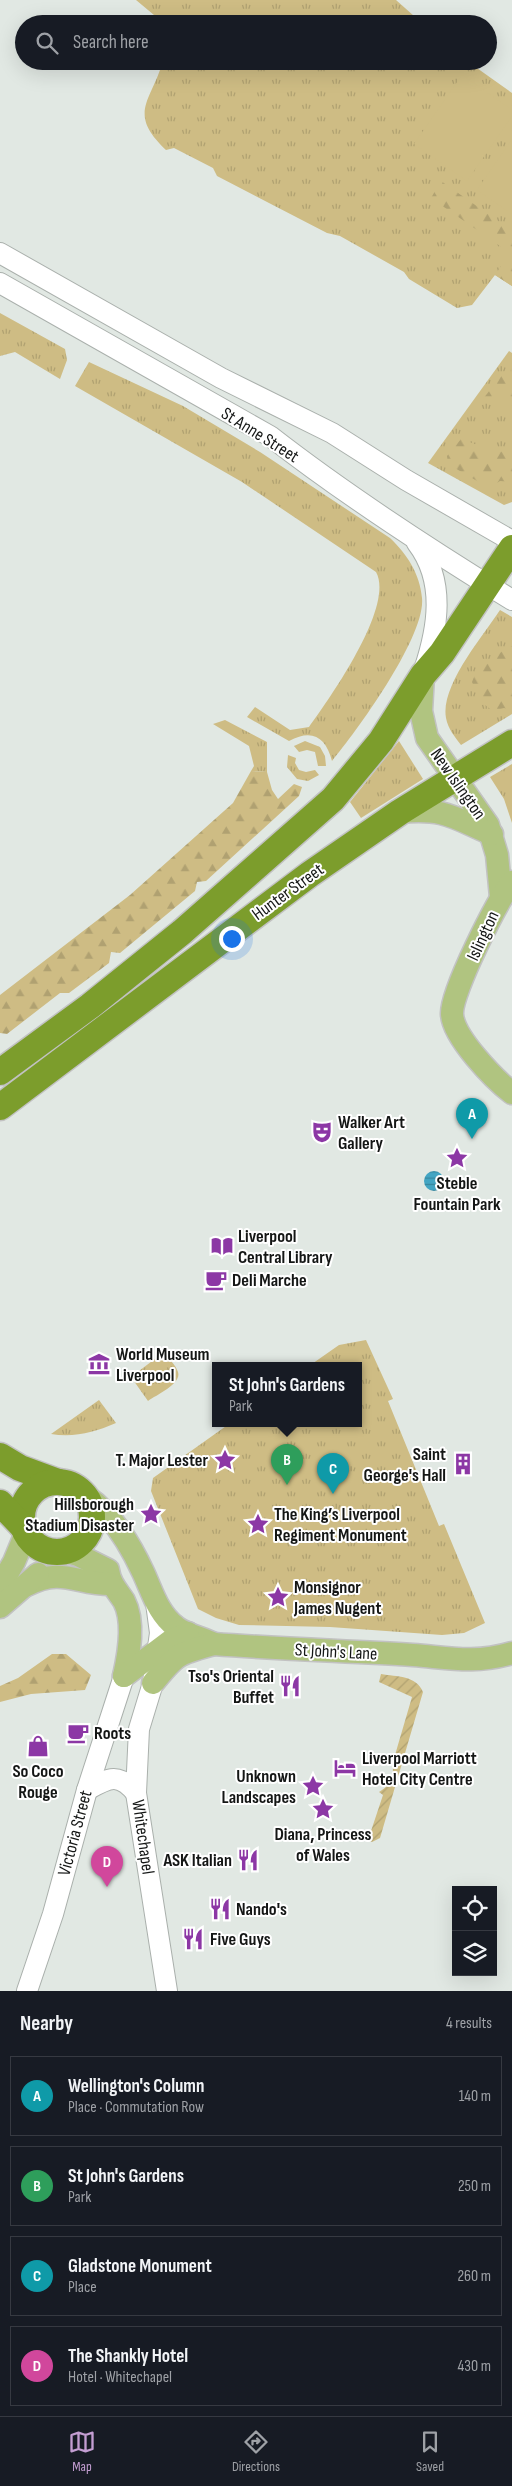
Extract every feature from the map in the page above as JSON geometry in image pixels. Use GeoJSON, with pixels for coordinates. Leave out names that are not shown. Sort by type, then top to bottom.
{"type":"FeatureCollection","features":[{"type":"Feature","properties":{"kind":"highway"},"geometry":{"type":"LineString","coordinates":[[422,675],[442,653],[511,553]]}},
{"type":"Feature","properties":{"kind":"highway","name":"Hunter Street"},"geometry":{"type":"LineString","coordinates":[[0,1072],[90,1006],[174,938],[311,820],[366,762],[422,675]]}},
{"type":"Feature","properties":{"kind":"highway","name":"Hunter Street"},"geometry":{"type":"LineString","coordinates":[[0,1107],[310,874],[400,812],[512,743]]}},
{"type":"Feature","properties":{"kind":"highway"},"geometry":{"type":"LineString","coordinates":[[0,1456],[20,1468],[75,1486],[86,1496],[92,1512],[90,1529],[80,1543],[62,1551],[40,1547],[0,1503]]}},
{"type":"Feature","properties":{"kind":"highway"},"geometry":{"type":"LineString","coordinates":[[25,1531],[23,1514],[32,1493],[44,1485],[58,1482]]}},
{"type":"Feature","properties":{"kind":"main road","name":"St Anne Street"},"geometry":{"type":"LineString","coordinates":[[0,253],[221,378],[332,433],[406,480],[511,553]]}},
{"type":"Feature","properties":{"kind":"main road","name":"St Anne Street"},"geometry":{"type":"LineString","coordinates":[[0,283],[270,436],[310,468],[412,537],[512,600]]}},
{"type":"Feature","properties":{"kind":"main road"},"geometry":{"type":"LineString","coordinates":[[412,537],[430,565],[437,595],[436,623],[422,675]]}},
{"type":"Feature","properties":{"kind":"main road","name":"New Islington"},"geometry":{"type":"LineString","coordinates":[[422,675],[421,711],[426,734],[434,752],[481,815],[492,834],[506,889]]}},
{"type":"Feature","properties":{"kind":"main road"},"geometry":{"type":"LineString","coordinates":[[400,812],[423,810],[446,813],[492,834]]}},
{"type":"Feature","properties":{"kind":"main road","name":"Islington"},"geometry":{"type":"LineString","coordinates":[[506,889],[456,992],[452,1016],[464,1042],[512,1093]]}},
{"type":"Feature","properties":{"kind":"main road","name":"St John's Lane"},"geometry":{"type":"LineString","coordinates":[[86,1496],[107,1513],[141,1568],[156,1602],[170,1623],[177,1629],[214,1644]]}},
{"type":"Feature","properties":{"kind":"main road"},"geometry":{"type":"LineString","coordinates":[[0,1586],[14,1562],[25,1531]]}},
{"type":"Feature","properties":{"kind":"main road"},"geometry":{"type":"LineString","coordinates":[[0,1607],[27,1585],[62,1551],[78,1555],[108,1570],[110,1584],[121,1598],[128,1612],[128,1657],[124,1676]]}},
{"type":"Feature","properties":{"kind":"main road"},"geometry":{"type":"LineString","coordinates":[[27,1585],[45,1576],[74,1578],[93,1584],[110,1584]]}},
{"type":"Feature","properties":{"kind":"main road","name":"Whitechapel"},"geometry":{"type":"LineString","coordinates":[[156,1602],[160,1633],[153,1683],[139,1729],[136,1793],[167,1991]]}},
{"type":"Feature","properties":{"kind":"main road"},"geometry":{"type":"LineString","coordinates":[[124,1676],[158,1651],[188,1633]]}},
{"type":"Feature","properties":{"kind":"main road","name":"St John's Lane"},"geometry":{"type":"LineString","coordinates":[[153,1683],[178,1656],[186,1651],[214,1644],[414,1655],[458,1660],[476,1660],[512,1653]]}},
{"type":"Feature","properties":{"kind":"main road","name":"Victoria Street"},"geometry":{"type":"LineString","coordinates":[[28,1991],[54,1914],[86,1790],[124,1676]]}},
{"type":"Feature","properties":{"kind":"main road"},"geometry":{"type":"LineString","coordinates":[[86,1790],[108,1780],[119,1779],[127,1783],[136,1793]]}},
{"type":"Feature","properties":{"kind":"green space"},"geometry":{"type":"Polygon","coordinates":[[[136,0],[396,0],[413,15],[154,15],[136,0]]]}},
{"type":"Feature","properties":{"kind":"green space"},"geometry":{"type":"Polygon","coordinates":[[[160,70],[480,70],[512,93],[512,286],[495,275],[472,305],[457,308],[409,279],[404,272],[340,236],[327,233],[217,176],[213,168],[174,148],[166,150],[147,126],[145,116],[148,97],[160,70]]]}},
{"type":"Feature","properties":{"kind":"green space"},"geometry":{"type":"Polygon","coordinates":[[[462,75],[512,110],[512,116],[467,181],[414,144],[462,75]]]}},
{"type":"Feature","properties":{"kind":"green space"},"geometry":{"type":"Polygon","coordinates":[[[512,139],[512,214],[477,190],[512,139]]]}},
{"type":"Feature","properties":{"kind":"green space"},"geometry":{"type":"Polygon","coordinates":[[[441,181],[512,231],[512,286],[495,275],[510,253],[431,198],[441,181]]]}},
{"type":"Feature","properties":{"kind":"green space"},"geometry":{"type":"Polygon","coordinates":[[[0,313],[65,349],[67,360],[60,379],[15,352],[0,356],[0,313]]]}},
{"type":"Feature","properties":{"kind":"green space"},"geometry":{"type":"Polygon","coordinates":[[[509,351],[512,353],[512,502],[504,505],[428,463],[509,351]]]}},
{"type":"Feature","properties":{"kind":"green space"},"geometry":{"type":"Polygon","coordinates":[[[89,362],[183,406],[260,452],[390,538],[412,565],[419,581],[422,598],[420,615],[413,635],[402,658],[373,706],[332,761],[326,746],[317,738],[305,735],[289,741],[247,717],[255,707],[290,730],[309,727],[358,651],[369,628],[377,606],[379,587],[376,572],[242,482],[75,386],[89,362]]]}},
{"type":"Feature","properties":{"kind":"green space"},"geometry":{"type":"Polygon","coordinates":[[[511,363],[512,399],[483,399],[511,363]]]}},
{"type":"Feature","properties":{"kind":"green space"},"geometry":{"type":"Polygon","coordinates":[[[461,439],[491,450],[512,453],[512,482],[500,481],[489,488],[448,464],[447,456],[461,439]]]}},
{"type":"Feature","properties":{"kind":"green space"},"geometry":{"type":"Polygon","coordinates":[[[500,610],[512,617],[512,714],[461,745],[450,729],[446,718],[446,705],[450,691],[464,662],[500,610]]]}},
{"type":"Feature","properties":{"kind":"green space"},"geometry":{"type":"Polygon","coordinates":[[[512,646],[512,711],[504,708],[493,711],[480,701],[472,682],[478,667],[512,646]]]}},
{"type":"Feature","properties":{"kind":"green space"},"geometry":{"type":"Polygon","coordinates":[[[225,720],[267,742],[267,772],[251,771],[254,766],[249,746],[213,724],[225,720]]]}},
{"type":"Feature","properties":{"kind":"green space"},"geometry":{"type":"Polygon","coordinates":[[[305,741],[320,747],[325,756],[326,766],[318,766],[315,752],[307,750],[299,752],[294,746],[305,741]]]}},
{"type":"Feature","properties":{"kind":"green space"},"geometry":{"type":"Polygon","coordinates":[[[399,741],[423,779],[361,818],[350,802],[399,741]]]}},
{"type":"Feature","properties":{"kind":"green space"},"geometry":{"type":"Polygon","coordinates":[[[288,755],[296,758],[295,763],[299,770],[306,772],[315,770],[319,775],[308,781],[297,779],[287,767],[288,755]]]}},
{"type":"Feature","properties":{"kind":"green space"},"geometry":{"type":"Polygon","coordinates":[[[512,764],[512,823],[504,799],[490,777],[512,764]]]}},
{"type":"Feature","properties":{"kind":"green space"},"geometry":{"type":"Polygon","coordinates":[[[251,771],[267,772],[272,790],[278,799],[294,784],[302,787],[299,796],[206,881],[197,882],[195,891],[120,953],[111,952],[109,963],[69,993],[60,993],[7,1034],[0,1033],[0,995],[130,895],[233,803],[251,771]]]}},
{"type":"Feature","properties":{"kind":"green space"},"geometry":{"type":"Polygon","coordinates":[[[366,1340],[393,1399],[388,1401],[439,1526],[444,1524],[485,1623],[464,1633],[442,1635],[330,1627],[239,1625],[216,1618],[198,1609],[151,1491],[153,1478],[225,1427],[362,1427],[362,1362],[315,1362],[339,1345],[366,1340]]]}},
{"type":"Feature","properties":{"kind":"green space"},"geometry":{"type":"Polygon","coordinates":[[[164,1352],[176,1367],[178,1376],[172,1385],[148,1401],[131,1377],[164,1352]]]}},
{"type":"Feature","properties":{"kind":"green space"},"geometry":{"type":"Polygon","coordinates":[[[99,1400],[116,1423],[84,1433],[68,1435],[51,1434],[99,1400]]]}},
{"type":"Feature","properties":{"kind":"green space"},"geometry":{"type":"Polygon","coordinates":[[[52,1654],[66,1654],[91,1675],[85,1690],[31,1694],[0,1702],[0,1686],[18,1678],[52,1654]]]}},
{"type":"Feature","properties":{"kind":"green space"},"geometry":{"type":"Polygon","coordinates":[[[381,1674],[416,1682],[423,1692],[380,1838],[372,1842],[368,1840],[383,1795],[379,1792],[384,1789],[392,1777],[393,1767],[390,1757],[391,1754],[395,1755],[412,1697],[379,1682],[381,1674]]]}},
{"type":"Feature","properties":{"kind":"water"},"geometry":{"type":"Polygon","coordinates":[[[434,1171],[441,1174],[444,1181],[441,1188],[434,1191],[427,1188],[424,1181],[427,1174],[434,1171]]]}},
{"type":"Feature","properties":{"kind":"place","name":"Walker Art Gallery"},"geometry":{"type":"Point","coordinates":[322,1132]}},
{"type":"Feature","properties":{"kind":"place","name":"Wellington's Column"},"geometry":{"type":"Point","coordinates":[472,1139]}},
{"type":"Feature","properties":{"kind":"place","name":"Steble Fountain Park"},"geometry":{"type":"Point","coordinates":[457,1158]}},
{"type":"Feature","properties":{"kind":"place","name":"Liverpool Central Library"},"geometry":{"type":"Point","coordinates":[222,1246]}},
{"type":"Feature","properties":{"kind":"place","name":"Deli Marche"},"geometry":{"type":"Point","coordinates":[216,1280]}},
{"type":"Feature","properties":{"kind":"place","name":"World Museum Liverpool"},"geometry":{"type":"Point","coordinates":[99,1364]}},
{"type":"Feature","properties":{"kind":"place","name":"T. Major Lester"},"geometry":{"type":"Point","coordinates":[225,1460]}},
{"type":"Feature","properties":{"kind":"place","name":"Saint George's Hall"},"geometry":{"type":"Point","coordinates":[463,1464]}},
{"type":"Feature","properties":{"kind":"place","name":"St John's Gardens"},"geometry":{"type":"Point","coordinates":[287,1485]}},
{"type":"Feature","properties":{"kind":"place","name":"Gladstone Monument"},"geometry":{"type":"Point","coordinates":[333,1494]}},
{"type":"Feature","properties":{"kind":"place","name":"Hillsborough Stadium Disaster"},"geometry":{"type":"Point","coordinates":[151,1514]}},
{"type":"Feature","properties":{"kind":"place","name":"The King’s Liverpool Regiment Monument"},"geometry":{"type":"Point","coordinates":[258,1524]}},
{"type":"Feature","properties":{"kind":"place","name":"Monsignor James Nugent"},"geometry":{"type":"Point","coordinates":[278,1597]}},
{"type":"Feature","properties":{"kind":"place","name":"Tso's Oriental Buffet"},"geometry":{"type":"Point","coordinates":[290,1686]}},
{"type":"Feature","properties":{"kind":"place","name":"Roots"},"geometry":{"type":"Point","coordinates":[78,1733]}},
{"type":"Feature","properties":{"kind":"place","name":"So Coco Rouge"},"geometry":{"type":"Point","coordinates":[38,1746]}},
{"type":"Feature","properties":{"kind":"place","name":"Liverpool Marriott Hotel City Centre"},"geometry":{"type":"Point","coordinates":[345,1768]}},
{"type":"Feature","properties":{"kind":"place","name":"Unknown Landscapes"},"geometry":{"type":"Point","coordinates":[313,1786]}},
{"type":"Feature","properties":{"kind":"place","name":"Diana, Princess of Wales"},"geometry":{"type":"Point","coordinates":[323,1809]}},
{"type":"Feature","properties":{"kind":"place","name":"ASK Italian"},"geometry":{"type":"Point","coordinates":[248,1860]}},
{"type":"Feature","properties":{"kind":"place","name":"The Shankly Hotel"},"geometry":{"type":"Point","coordinates":[107,1887]}},
{"type":"Feature","properties":{"kind":"place","name":"Nando's"},"geometry":{"type":"Point","coordinates":[220,1909]}},
{"type":"Feature","properties":{"kind":"place","name":"Five Guys"},"geometry":{"type":"Point","coordinates":[193,1939]}}]}
